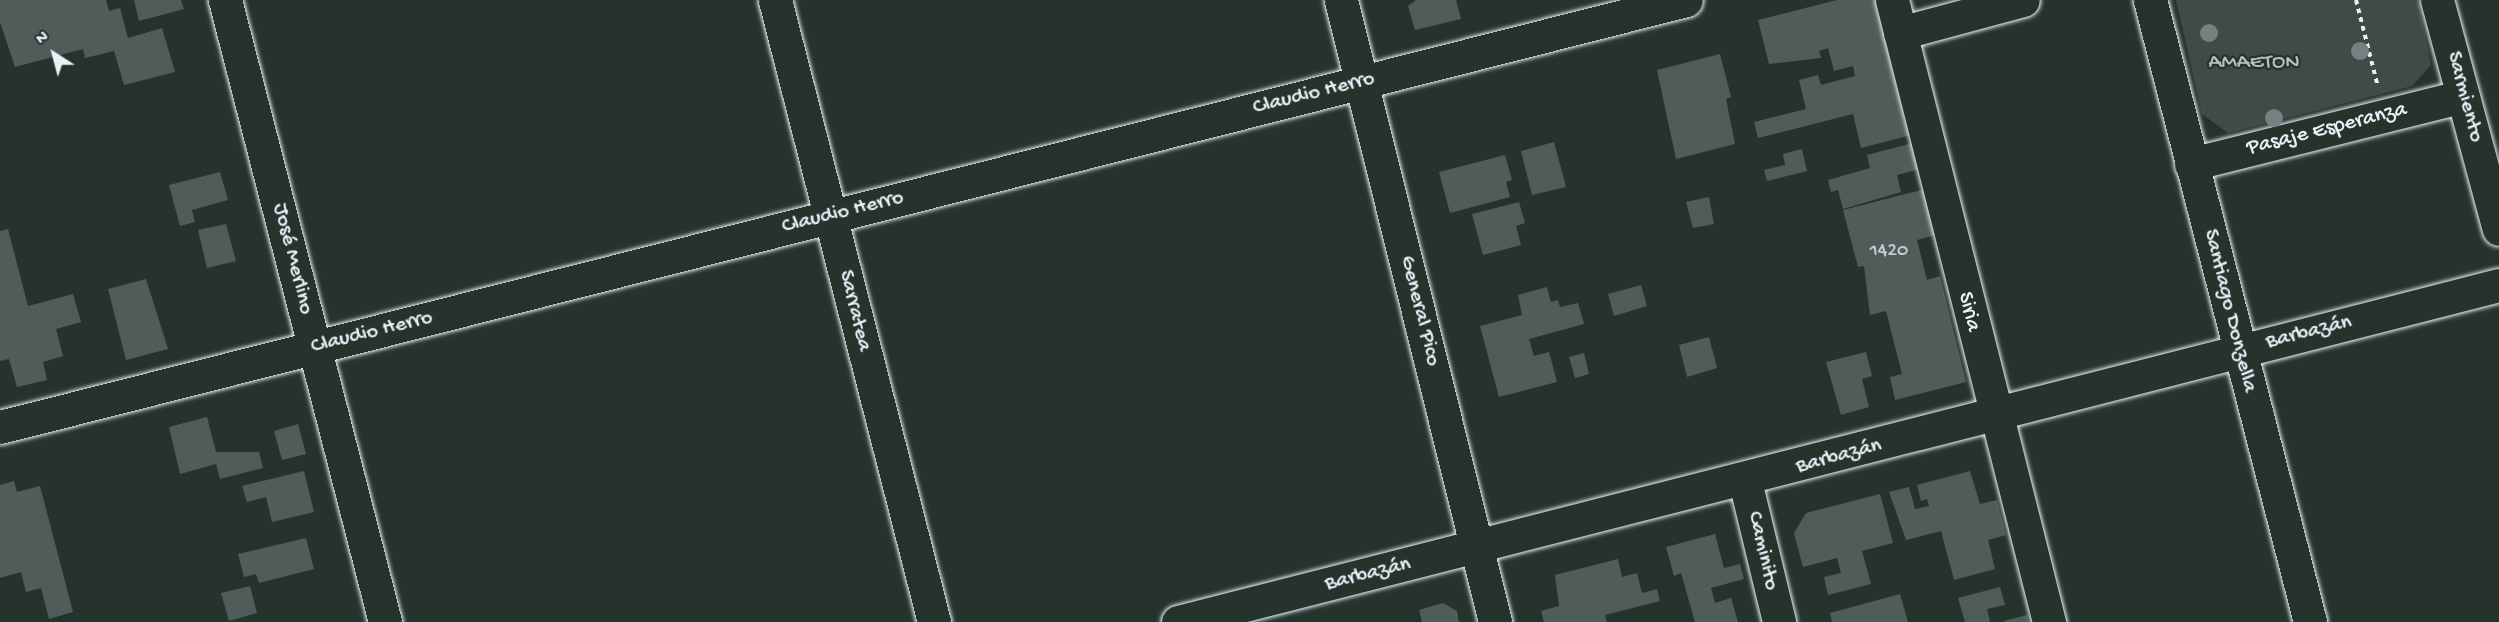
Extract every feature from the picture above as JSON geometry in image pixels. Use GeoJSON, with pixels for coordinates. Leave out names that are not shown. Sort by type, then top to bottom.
{"type":"FeatureCollection","features":[{"type":"Feature","properties":{"kind":"street","name":"José Merlino"},"geometry":{"type":"LineString","coordinates":[[225,0],[385,622]]}},
{"type":"Feature","properties":{"kind":"street","name":"Sarratea"},"geometry":{"type":"LineString","coordinates":[[776,0],[934,622]]}},
{"type":"Feature","properties":{"kind":"street","name":"General Pico"},"geometry":{"type":"LineString","coordinates":[[1341,0],[1364,82],[1495,622]]}},
{"type":"Feature","properties":{"kind":"street","name":"Claudio Herro"},"geometry":{"type":"LineString","coordinates":[[0,427],[1686,0]]}},
{"type":"Feature","properties":{"kind":"street","name":"Siria"},"geometry":{"type":"LineString","coordinates":[[1892,0],[1994,417],[2049,622]]}},
{"type":"Feature","properties":{"kind":"street"},"geometry":{"type":"LineString","coordinates":[[1900,33],[2023,0]]}},
{"type":"Feature","properties":{"kind":"street","name":"Santiago Donzella"},"geometry":{"type":"LineString","coordinates":[[2150,0],[2310,622]]}},
{"type":"Feature","properties":{"kind":"street","name":"Sarmiento"},"geometry":{"type":"LineString","coordinates":[[2437,0],[2499,229]]}},
{"type":"Feature","properties":{"kind":"street","name":"Pasaje Esperanza"},"geometry":{"type":"LineString","coordinates":[[2191,164],[2463,96]]}},
{"type":"Feature","properties":{"kind":"street","name":"Barbazán"},"geometry":{"type":"LineString","coordinates":[[1178,622],[1745,481],[2499,285]]}},
{"type":"Feature","properties":{"kind":"street","name":"Caminito"},"geometry":{"type":"LineString","coordinates":[[1745,481],[1779,622]]}},
{"type":"Feature","properties":{"kind":"path"},"geometry":{"type":"LineString","coordinates":[[2356,0],[2377,83]]}},
{"type":"Feature","properties":{"kind":"green space","name":"AMAETON"},"geometry":{"type":"Polygon","coordinates":[[[2176,0],[2418,0],[2431,65],[2412,86],[2228,133],[2202,114],[2176,0]]]}},
{"type":"Feature","properties":{"kind":"building"},"geometry":{"type":"Polygon","coordinates":[[[0,0],[106,0],[109,11],[120,8],[128,38],[162,28],[175,72],[124,85],[114,51],[85,58],[83,49],[15,67],[0,22],[0,0]]]}},
{"type":"Feature","properties":{"kind":"building"},"geometry":{"type":"Polygon","coordinates":[[[134,0],[181,0],[184,9],[139,21],[134,0]]]}},
{"type":"Feature","properties":{"kind":"building"},"geometry":{"type":"Polygon","coordinates":[[[1416,0],[1456,0],[1461,19],[1415,30],[1408,6],[1416,0]]]}},
{"type":"Feature","properties":{"kind":"building"},"geometry":{"type":"Polygon","coordinates":[[[1837,0],[1877,0],[1911,135],[1861,148],[1853,114],[1758,138],[1754,122],[1806,109],[1799,80],[1818,75],[1821,85],[1855,76],[1853,66],[1834,71],[1828,48],[1819,51],[1821,58],[1769,64],[1758,20],[1837,0]]]}},
{"type":"Feature","properties":{"kind":"building"},"geometry":{"type":"Polygon","coordinates":[[[1720,54],[1731,97],[1726,99],[1735,144],[1676,159],[1657,70],[1720,54]]]}},
{"type":"Feature","properties":{"kind":"building"},"geometry":{"type":"Polygon","coordinates":[[[1554,142],[1566,187],[1532,195],[1521,151],[1554,142]]]}},
{"type":"Feature","properties":{"kind":"building"},"geometry":{"type":"Polygon","coordinates":[[[1913,143],[1920,169],[1897,175],[1901,192],[1843,209],[1838,190],[1831,192],[1828,180],[1870,168],[1867,155],[1913,143]]]}},
{"type":"Feature","properties":{"kind":"building"},"geometry":{"type":"Polygon","coordinates":[[[1802,149],[1807,171],[1767,181],[1764,170],[1785,165],[1783,154],[1802,149]]]}},
{"type":"Feature","properties":{"kind":"building"},"geometry":{"type":"Polygon","coordinates":[[[1505,155],[1512,180],[1506,182],[1510,197],[1450,213],[1439,172],[1505,155]]]}},
{"type":"Feature","properties":{"kind":"building"},"geometry":{"type":"Polygon","coordinates":[[[220,172],[228,200],[192,210],[195,222],[180,226],[169,185],[220,172]]]}},
{"type":"Feature","properties":{"kind":"building"},"geometry":{"type":"Polygon","coordinates":[[[1925,189],[1936,235],[1917,240],[1927,280],[1940,276],[1966,382],[1895,400],[1890,377],[1902,374],[1886,311],[1870,315],[1864,266],[1858,267],[1843,210],[1925,189]]]}},
{"type":"Feature","properties":{"kind":"building"},"geometry":{"type":"Polygon","coordinates":[[[1709,197],[1714,224],[1693,228],[1686,202],[1709,197]]]}},
{"type":"Feature","properties":{"kind":"building"},"geometry":{"type":"Polygon","coordinates":[[[1519,202],[1525,223],[1516,226],[1521,245],[1483,255],[1472,214],[1519,202]]]}},
{"type":"Feature","properties":{"kind":"building"},"geometry":{"type":"Polygon","coordinates":[[[226,224],[236,261],[207,268],[198,230],[226,224]]]}},
{"type":"Feature","properties":{"kind":"building"},"geometry":{"type":"Polygon","coordinates":[[[8,229],[28,306],[73,294],[81,322],[56,329],[63,356],[43,362],[47,380],[17,387],[9,359],[0,361],[0,231],[8,229]]]}},
{"type":"Feature","properties":{"kind":"building"},"geometry":{"type":"Polygon","coordinates":[[[146,279],[168,349],[126,360],[108,289],[146,279]]]}},
{"type":"Feature","properties":{"kind":"building"},"geometry":{"type":"Polygon","coordinates":[[[1641,285],[1647,306],[1614,316],[1608,294],[1641,285]]]}},
{"type":"Feature","properties":{"kind":"building"},"geometry":{"type":"Polygon","coordinates":[[[1547,287],[1551,302],[1558,300],[1560,307],[1578,303],[1584,324],[1529,339],[1534,356],[1549,352],[1557,382],[1499,397],[1480,326],[1522,315],[1518,295],[1547,287]]]}},
{"type":"Feature","properties":{"kind":"building"},"geometry":{"type":"Polygon","coordinates":[[[1709,337],[1717,368],[1687,377],[1679,345],[1709,337]]]}},
{"type":"Feature","properties":{"kind":"building"},"geometry":{"type":"Polygon","coordinates":[[[1866,352],[1872,376],[1862,379],[1869,407],[1841,415],[1826,362],[1866,352]]]}},
{"type":"Feature","properties":{"kind":"building"},"geometry":{"type":"Polygon","coordinates":[[[1584,353],[1589,374],[1575,378],[1569,357],[1584,353]]]}},
{"type":"Feature","properties":{"kind":"building"},"geometry":{"type":"Polygon","coordinates":[[[207,417],[216,452],[259,452],[263,468],[220,479],[216,464],[180,474],[169,427],[207,417]]]}},
{"type":"Feature","properties":{"kind":"building"},"geometry":{"type":"Polygon","coordinates":[[[298,424],[306,454],[282,460],[274,431],[298,424]]]}},
{"type":"Feature","properties":{"kind":"building"},"geometry":{"type":"Polygon","coordinates":[[[304,471],[314,512],[272,522],[266,497],[247,502],[242,486],[304,471]]]}},
{"type":"Feature","properties":{"kind":"building"},"geometry":{"type":"Polygon","coordinates":[[[1970,471],[1980,504],[1997,500],[2006,535],[1988,540],[1995,569],[1954,580],[1941,531],[1906,540],[1889,492],[1909,487],[1915,509],[1929,506],[1927,499],[1921,501],[1917,485],[1970,471]]]}},
{"type":"Feature","properties":{"kind":"building"},"geometry":{"type":"Polygon","coordinates":[[[14,481],[17,492],[40,486],[73,612],[49,619],[41,588],[26,592],[21,572],[0,578],[0,485],[14,481]]]}},
{"type":"Feature","properties":{"kind":"building"},"geometry":{"type":"Polygon","coordinates":[[[1880,494],[1893,543],[1862,551],[1871,584],[1828,595],[1824,577],[1841,573],[1837,558],[1803,567],[1794,533],[1806,513],[1880,494]]]}},
{"type":"Feature","properties":{"kind":"building"},"geometry":{"type":"Polygon","coordinates":[[[1715,534],[1724,568],[1740,564],[1744,579],[1711,588],[1715,603],[1731,598],[1738,622],[1695,622],[1681,573],[1674,576],[1666,547],[1715,534]]]}},
{"type":"Feature","properties":{"kind":"building"},"geometry":{"type":"Polygon","coordinates":[[[306,538],[314,569],[259,583],[256,574],[244,577],[238,554],[306,538]]]}},
{"type":"Feature","properties":{"kind":"building"},"geometry":{"type":"Polygon","coordinates":[[[1618,559],[1622,577],[1637,573],[1642,593],[1657,589],[1660,601],[1605,615],[1607,622],[1544,622],[1541,611],[1559,606],[1555,575],[1618,559]]]}},
{"type":"Feature","properties":{"kind":"building"},"geometry":{"type":"Polygon","coordinates":[[[250,586],[257,613],[229,621],[221,593],[250,586]]]}},
{"type":"Feature","properties":{"kind":"building"},"geometry":{"type":"Polygon","coordinates":[[[2000,587],[2005,605],[1987,609],[1990,622],[1965,622],[1958,598],[2000,587]]]}},
{"type":"Feature","properties":{"kind":"building"},"geometry":{"type":"Polygon","coordinates":[[[1900,594],[1908,622],[1832,622],[1830,613],[1900,594]]]}},
{"type":"Feature","properties":{"kind":"building"},"geometry":{"type":"Polygon","coordinates":[[[1443,603],[1457,611],[1459,622],[1422,622],[1419,610],[1443,603]]]}},
{"type":"Feature","properties":{"kind":"building"},"geometry":{"type":"Polygon","coordinates":[[[2027,615],[2028,622],[2004,622],[2004,621],[2027,615]]]}}]}
